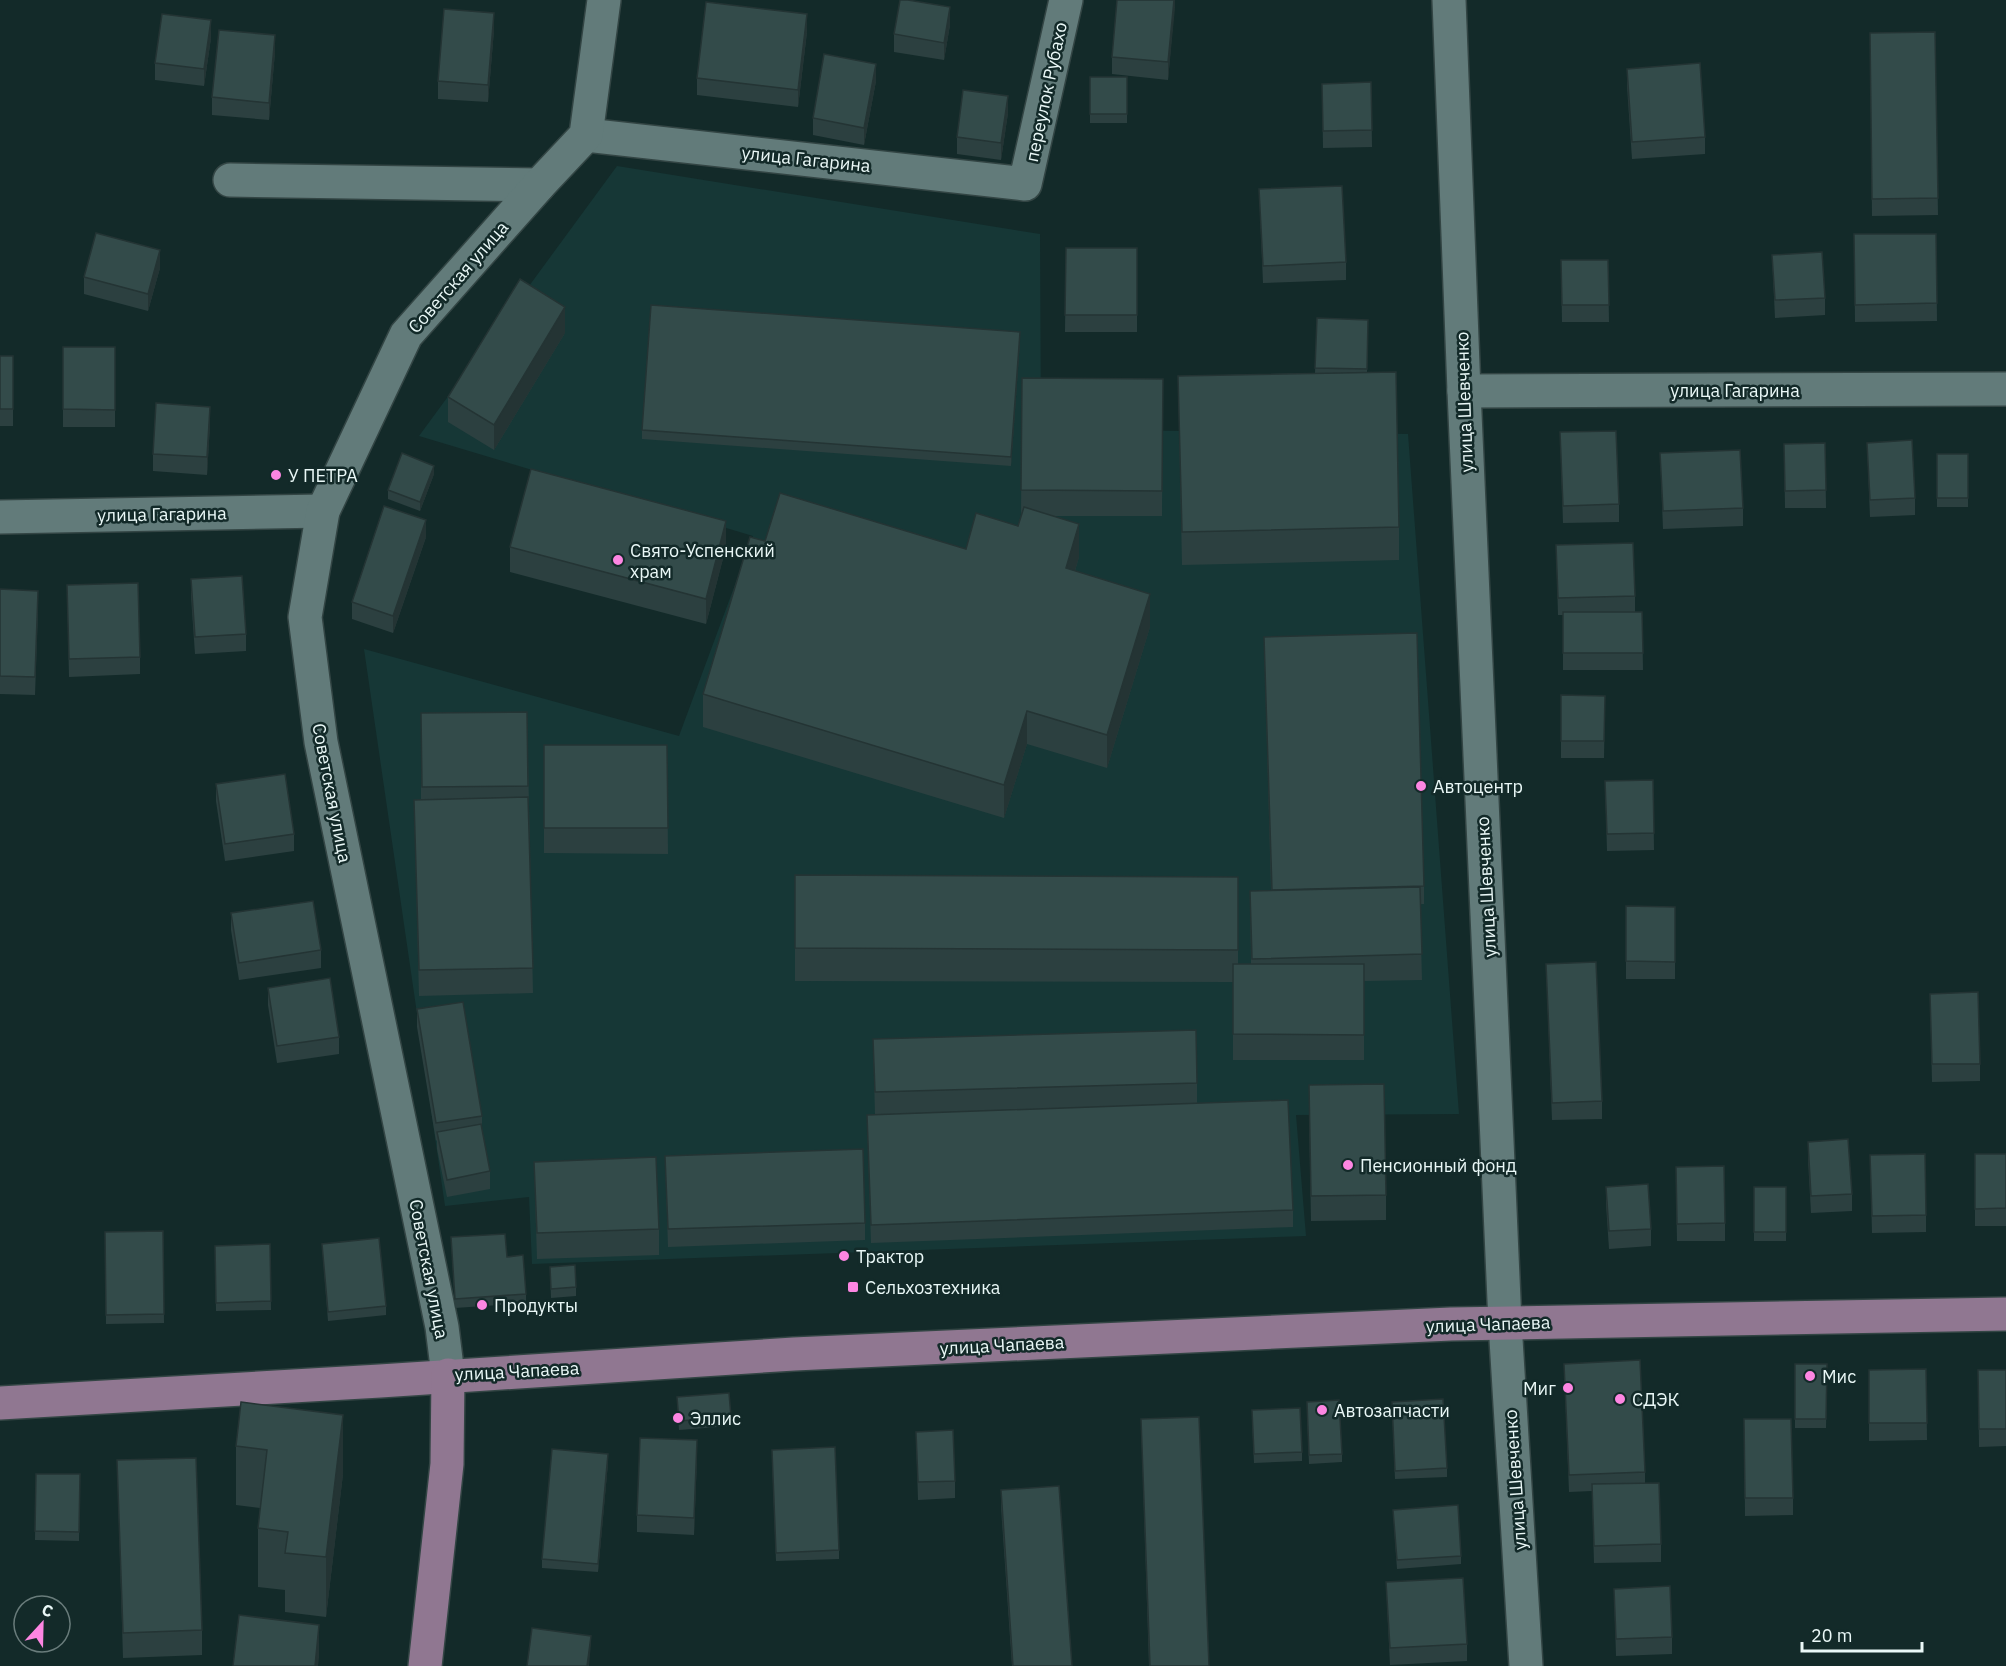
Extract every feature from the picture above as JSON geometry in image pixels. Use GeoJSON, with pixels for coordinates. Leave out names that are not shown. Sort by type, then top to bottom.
{"type":"FeatureCollection","features":[{"type":"Feature","properties":{"kind":"main road","name":"улица Чапаева"},"geometry":{"type":"LineString","coordinates":[[0,1403],[794,1354],[1505,1323],[2006,1314]]}},
{"type":"Feature","properties":{"kind":"main road","name":"Советская улица"},"geometry":{"type":"LineString","coordinates":[[425,1666],[447,1464],[448,1376]]}},
{"type":"Feature","properties":{"kind":"street"},"geometry":{"type":"LineString","coordinates":[[586,135],[604,0]]}},
{"type":"Feature","properties":{"kind":"street","name":"переулок Рубахо"},"geometry":{"type":"LineString","coordinates":[[1026,184],[1066,0]]}},
{"type":"Feature","properties":{"kind":"street","name":"улица Шевченко"},"geometry":{"type":"LineString","coordinates":[[1449,0],[1505,1323],[1526,1666]]}},
{"type":"Feature","properties":{"kind":"street","name":"улица Гагарина"},"geometry":{"type":"LineString","coordinates":[[586,135],[1026,184]]}},
{"type":"Feature","properties":{"kind":"street","name":"Советская улица"},"geometry":{"type":"LineString","coordinates":[[448,1376],[442,1327],[321,742],[305,617],[323,511],[406,335],[586,135]]}},
{"type":"Feature","properties":{"kind":"street"},"geometry":{"type":"LineString","coordinates":[[230,180],[539,185]]}},
{"type":"Feature","properties":{"kind":"street","name":"улица Гагарина"},"geometry":{"type":"LineString","coordinates":[[1464,391],[2006,389]]}},
{"type":"Feature","properties":{"kind":"street","name":"улица Гагарина"},"geometry":{"type":"LineString","coordinates":[[0,517],[323,511]]}},
{"type":"Feature","properties":{"kind":"shaded area","name":"Сельхозтехника"},"geometry":{"type":"Polygon","coordinates":[[[617,166],[1040,234],[1041,429],[1408,434],[1459,1114],[1296,1115],[1306,1236],[532,1264],[529,1197],[445,1206],[364,649],[679,736],[753,536],[419,436],[617,166]]]}},
{"type":"Feature","properties":{"kind":"building"},"geometry":{"type":"Polygon","coordinates":[[[900,0],[950,7],[944,43],[894,34],[900,0]]]}},
{"type":"Feature","properties":{"kind":"building"},"geometry":{"type":"Polygon","coordinates":[[[1117,0],[1174,0],[1168,62],[1112,57],[1117,0]]]}},
{"type":"Feature","properties":{"kind":"building"},"geometry":{"type":"Polygon","coordinates":[[[706,2],[807,14],[798,90],[697,78],[706,2]]]}},
{"type":"Feature","properties":{"kind":"building"},"geometry":{"type":"Polygon","coordinates":[[[444,9],[494,13],[488,85],[438,81],[444,9]]]}},
{"type":"Feature","properties":{"kind":"building"},"geometry":{"type":"Polygon","coordinates":[[[162,14],[211,20],[204,69],[155,63],[162,14]]]}},
{"type":"Feature","properties":{"kind":"building"},"geometry":{"type":"Polygon","coordinates":[[[219,30],[275,35],[269,103],[212,97],[219,30]]]}},
{"type":"Feature","properties":{"kind":"building"},"geometry":{"type":"Polygon","coordinates":[[[1935,32],[1938,198],[1872,199],[1870,33],[1935,32]]]}},
{"type":"Feature","properties":{"kind":"building"},"geometry":{"type":"Polygon","coordinates":[[[824,54],[876,64],[864,128],[813,118],[824,54]]]}},
{"type":"Feature","properties":{"kind":"building"},"geometry":{"type":"Polygon","coordinates":[[[1700,63],[1705,137],[1632,142],[1627,69],[1700,63]]]}},
{"type":"Feature","properties":{"kind":"building"},"geometry":{"type":"Polygon","coordinates":[[[1090,77],[1127,77],[1127,114],[1090,114],[1090,77]]]}},
{"type":"Feature","properties":{"kind":"building"},"geometry":{"type":"Polygon","coordinates":[[[1371,82],[1372,130],[1323,131],[1322,84],[1371,82]]]}},
{"type":"Feature","properties":{"kind":"building"},"geometry":{"type":"Polygon","coordinates":[[[963,90],[1008,96],[1001,143],[957,137],[963,90]]]}},
{"type":"Feature","properties":{"kind":"building"},"geometry":{"type":"Polygon","coordinates":[[[1342,186],[1346,262],[1263,266],[1259,189],[1342,186]]]}},
{"type":"Feature","properties":{"kind":"building"},"geometry":{"type":"Polygon","coordinates":[[[96,233],[160,250],[148,294],[84,277],[96,233]]]}},
{"type":"Feature","properties":{"kind":"building"},"geometry":{"type":"Polygon","coordinates":[[[1854,234],[1936,234],[1937,303],[1855,305],[1854,234]]]}},
{"type":"Feature","properties":{"kind":"building"},"geometry":{"type":"Polygon","coordinates":[[[1066,248],[1137,248],[1137,315],[1065,315],[1066,248]]]}},
{"type":"Feature","properties":{"kind":"building"},"geometry":{"type":"Polygon","coordinates":[[[1822,252],[1825,298],[1775,300],[1772,255],[1822,252]]]}},
{"type":"Feature","properties":{"kind":"building"},"geometry":{"type":"Polygon","coordinates":[[[1561,260],[1608,260],[1609,305],[1562,305],[1561,260]]]}},
{"type":"Feature","properties":{"kind":"building"},"geometry":{"type":"Polygon","coordinates":[[[520,279],[565,307],[494,425],[448,397],[520,279]]]}},
{"type":"Feature","properties":{"kind":"building"},"geometry":{"type":"Polygon","coordinates":[[[651,305],[1020,332],[1011,457],[642,430],[651,305]]]}},
{"type":"Feature","properties":{"kind":"building"},"geometry":{"type":"Polygon","coordinates":[[[1317,318],[1368,320],[1367,369],[1315,368],[1317,318]]]}},
{"type":"Feature","properties":{"kind":"building"},"geometry":{"type":"Polygon","coordinates":[[[63,347],[115,347],[115,410],[63,409],[63,347]]]}},
{"type":"Feature","properties":{"kind":"building"},"geometry":{"type":"Polygon","coordinates":[[[0,356],[13,356],[13,409],[0,409],[0,356]]]}},
{"type":"Feature","properties":{"kind":"building"},"geometry":{"type":"Polygon","coordinates":[[[1396,372],[1399,527],[1182,532],[1178,376],[1396,372]]]}},
{"type":"Feature","properties":{"kind":"building"},"geometry":{"type":"Polygon","coordinates":[[[1022,378],[1163,379],[1162,491],[1021,490],[1022,378]]]}},
{"type":"Feature","properties":{"kind":"building"},"geometry":{"type":"Polygon","coordinates":[[[156,403],[210,407],[207,457],[153,454],[156,403]]]}},
{"type":"Feature","properties":{"kind":"building"},"geometry":{"type":"Polygon","coordinates":[[[1616,431],[1619,504],[1563,506],[1560,432],[1616,431]]]}},
{"type":"Feature","properties":{"kind":"building"},"geometry":{"type":"Polygon","coordinates":[[[1912,440],[1915,498],[1870,500],[1867,443],[1912,440]]]}},
{"type":"Feature","properties":{"kind":"building"},"geometry":{"type":"Polygon","coordinates":[[[1825,443],[1826,490],[1785,491],[1784,444],[1825,443]]]}},
{"type":"Feature","properties":{"kind":"building"},"geometry":{"type":"Polygon","coordinates":[[[1740,450],[1743,508],[1663,511],[1660,453],[1740,450]]]}},
{"type":"Feature","properties":{"kind":"building"},"geometry":{"type":"Polygon","coordinates":[[[402,453],[434,466],[420,502],[388,490],[402,453]]]}},
{"type":"Feature","properties":{"kind":"building"},"geometry":{"type":"Polygon","coordinates":[[[1937,454],[1968,454],[1968,498],[1937,498],[1937,454]]]}},
{"type":"Feature","properties":{"kind":"building","name":"Свято-Успенский храм"},"geometry":{"type":"Polygon","coordinates":[[[531,469],[726,521],[706,599],[510,547],[531,469]]]}},
{"type":"Feature","properties":{"kind":"building"},"geometry":{"type":"Polygon","coordinates":[[[780,493],[966,549],[976,513],[1018,526],[1024,507],[1079,524],[1066,568],[1150,594],[1107,735],[1027,711],[1004,785],[703,694],[750,537],[765,541],[780,493]]]}},
{"type":"Feature","properties":{"kind":"building"},"geometry":{"type":"Polygon","coordinates":[[[384,506],[426,520],[393,616],[352,602],[384,506]]]}},
{"type":"Feature","properties":{"kind":"building"},"geometry":{"type":"Polygon","coordinates":[[[1633,543],[1635,596],[1558,598],[1556,545],[1633,543]]]}},
{"type":"Feature","properties":{"kind":"building"},"geometry":{"type":"Polygon","coordinates":[[[242,576],[246,634],[195,637],[191,579],[242,576]]]}},
{"type":"Feature","properties":{"kind":"building"},"geometry":{"type":"Polygon","coordinates":[[[138,583],[140,657],[69,659],[67,585],[138,583]]]}},
{"type":"Feature","properties":{"kind":"building"},"geometry":{"type":"Polygon","coordinates":[[[0,589],[38,591],[35,677],[0,676],[0,589]]]}},
{"type":"Feature","properties":{"kind":"building"},"geometry":{"type":"Polygon","coordinates":[[[1563,612],[1642,612],[1643,653],[1563,653],[1563,612]]]}},
{"type":"Feature","properties":{"kind":"building"},"geometry":{"type":"Polygon","coordinates":[[[1417,633],[1424,886],[1272,890],[1264,637],[1417,633]]]}},
{"type":"Feature","properties":{"kind":"building"},"geometry":{"type":"Polygon","coordinates":[[[1561,695],[1605,696],[1604,741],[1561,741],[1561,695]]]}},
{"type":"Feature","properties":{"kind":"building"},"geometry":{"type":"Polygon","coordinates":[[[527,712],[528,786],[422,787],[421,713],[527,712]]]}},
{"type":"Feature","properties":{"kind":"building"},"geometry":{"type":"Polygon","coordinates":[[[544,745],[667,745],[668,828],[544,828],[544,745]]]}},
{"type":"Feature","properties":{"kind":"building"},"geometry":{"type":"Polygon","coordinates":[[[285,774],[294,834],[225,844],[216,784],[285,774]]]}},
{"type":"Feature","properties":{"kind":"building"},"geometry":{"type":"Polygon","coordinates":[[[1653,780],[1654,833],[1607,834],[1605,781],[1653,780]]]}},
{"type":"Feature","properties":{"kind":"building"},"geometry":{"type":"Polygon","coordinates":[[[528,797],[533,968],[419,970],[414,800],[528,797]]]}},
{"type":"Feature","properties":{"kind":"building"},"geometry":{"type":"Polygon","coordinates":[[[795,875],[1238,877],[1238,950],[795,948],[795,875]]]}},
{"type":"Feature","properties":{"kind":"building"},"geometry":{"type":"Polygon","coordinates":[[[1420,887],[1422,954],[1252,959],[1250,891],[1420,887]]]}},
{"type":"Feature","properties":{"kind":"building"},"geometry":{"type":"Polygon","coordinates":[[[313,901],[321,950],[239,963],[231,913],[313,901]]]}},
{"type":"Feature","properties":{"kind":"building"},"geometry":{"type":"Polygon","coordinates":[[[1626,906],[1675,907],[1675,962],[1626,961],[1626,906]]]}},
{"type":"Feature","properties":{"kind":"building"},"geometry":{"type":"Polygon","coordinates":[[[1596,962],[1602,1101],[1552,1103],[1546,964],[1596,962]]]}},
{"type":"Feature","properties":{"kind":"building"},"geometry":{"type":"Polygon","coordinates":[[[1233,964],[1364,964],[1364,1035],[1233,1034],[1233,964]]]}},
{"type":"Feature","properties":{"kind":"building"},"geometry":{"type":"Polygon","coordinates":[[[330,978],[339,1037],[277,1046],[268,988],[330,978]]]}},
{"type":"Feature","properties":{"kind":"building"},"geometry":{"type":"Polygon","coordinates":[[[1978,992],[1980,1064],[1932,1064],[1930,994],[1978,992]]]}},
{"type":"Feature","properties":{"kind":"building"},"geometry":{"type":"Polygon","coordinates":[[[463,1002],[482,1116],[436,1123],[417,1009],[463,1002]]]}},
{"type":"Feature","properties":{"kind":"building"},"geometry":{"type":"Polygon","coordinates":[[[1196,1030],[1197,1083],[875,1092],[873,1039],[1196,1030]]]}},
{"type":"Feature","properties":{"kind":"building","name":"Пенсионный фонд"},"geometry":{"type":"Polygon","coordinates":[[[1384,1084],[1386,1195],[1311,1196],[1309,1085],[1384,1084]]]}},
{"type":"Feature","properties":{"kind":"building"},"geometry":{"type":"Polygon","coordinates":[[[1288,1100],[1293,1210],[871,1225],[867,1115],[1288,1100]]]}},
{"type":"Feature","properties":{"kind":"building"},"geometry":{"type":"Polygon","coordinates":[[[481,1124],[490,1171],[447,1180],[437,1132],[481,1124]]]}},
{"type":"Feature","properties":{"kind":"building"},"geometry":{"type":"Polygon","coordinates":[[[1848,1139],[1852,1194],[1811,1196],[1808,1142],[1848,1139]]]}},
{"type":"Feature","properties":{"kind":"building"},"geometry":{"type":"Polygon","coordinates":[[[863,1149],[865,1223],[668,1229],[665,1156],[863,1149]]]}},
{"type":"Feature","properties":{"kind":"building"},"geometry":{"type":"Polygon","coordinates":[[[1925,1154],[1926,1215],[1872,1216],[1870,1155],[1925,1154]]]}},
{"type":"Feature","properties":{"kind":"building"},"geometry":{"type":"Polygon","coordinates":[[[1975,1154],[2006,1154],[2006,1208],[1975,1209],[1975,1154]]]}},
{"type":"Feature","properties":{"kind":"building"},"geometry":{"type":"Polygon","coordinates":[[[656,1157],[659,1229],[537,1233],[534,1162],[656,1157]]]}},
{"type":"Feature","properties":{"kind":"building"},"geometry":{"type":"Polygon","coordinates":[[[1724,1166],[1725,1223],[1677,1224],[1676,1167],[1724,1166]]]}},
{"type":"Feature","properties":{"kind":"building"},"geometry":{"type":"Polygon","coordinates":[[[1648,1184],[1651,1229],[1609,1231],[1606,1187],[1648,1184]]]}},
{"type":"Feature","properties":{"kind":"building"},"geometry":{"type":"Polygon","coordinates":[[[1754,1187],[1786,1187],[1786,1232],[1754,1232],[1754,1187]]]}},
{"type":"Feature","properties":{"kind":"building"},"geometry":{"type":"Polygon","coordinates":[[[163,1231],[164,1314],[106,1315],[105,1232],[163,1231]]]}},
{"type":"Feature","properties":{"kind":"building"},"geometry":{"type":"Polygon","coordinates":[[[505,1234],[507,1257],[523,1255],[526,1294],[455,1299],[451,1237],[505,1234]]]}},
{"type":"Feature","properties":{"kind":"building"},"geometry":{"type":"Polygon","coordinates":[[[379,1238],[386,1306],[328,1312],[322,1244],[379,1238]]]}},
{"type":"Feature","properties":{"kind":"building"},"geometry":{"type":"Polygon","coordinates":[[[270,1244],[271,1301],[216,1303],[215,1246],[270,1244]]]}},
{"type":"Feature","properties":{"kind":"building"},"geometry":{"type":"Polygon","coordinates":[[[575,1265],[576,1287],[551,1289],[550,1267],[575,1265]]]}},
{"type":"Feature","properties":{"kind":"building"},"geometry":{"type":"Polygon","coordinates":[[[1640,1360],[1645,1472],[1569,1475],[1564,1364],[1640,1360]]]}},
{"type":"Feature","properties":{"kind":"building"},"geometry":{"type":"Polygon","coordinates":[[[1795,1364],[1827,1364],[1826,1419],[1795,1419],[1795,1364]]]}},
{"type":"Feature","properties":{"kind":"building"},"geometry":{"type":"Polygon","coordinates":[[[1926,1369],[1927,1423],[1869,1423],[1869,1370],[1926,1369]]]}},
{"type":"Feature","properties":{"kind":"building"},"geometry":{"type":"Polygon","coordinates":[[[1978,1370],[2006,1370],[2006,1429],[1979,1429],[1978,1370]]]}},
{"type":"Feature","properties":{"kind":"building"},"geometry":{"type":"Polygon","coordinates":[[[729,1393],[731,1417],[679,1421],[677,1397],[729,1393]]]}},
{"type":"Feature","properties":{"kind":"building"},"geometry":{"type":"Polygon","coordinates":[[[1443,1399],[1447,1468],[1395,1471],[1392,1402],[1443,1399]]]}},
{"type":"Feature","properties":{"kind":"building"},"geometry":{"type":"Polygon","coordinates":[[[1339,1400],[1342,1454],[1309,1455],[1307,1402],[1339,1400]]]}},
{"type":"Feature","properties":{"kind":"building"},"geometry":{"type":"Polygon","coordinates":[[[241,1402],[343,1415],[326,1557],[285,1553],[288,1532],[258,1528],[267,1450],[236,1446],[241,1402]]]}},
{"type":"Feature","properties":{"kind":"building"},"geometry":{"type":"Polygon","coordinates":[[[1300,1408],[1302,1452],[1254,1454],[1252,1410],[1300,1408]]]}},
{"type":"Feature","properties":{"kind":"building"},"geometry":{"type":"Polygon","coordinates":[[[1199,1417],[1209,1666],[1150,1666],[1141,1419],[1199,1417]]]}},
{"type":"Feature","properties":{"kind":"building"},"geometry":{"type":"Polygon","coordinates":[[[1744,1419],[1791,1419],[1793,1498],[1745,1498],[1744,1419]]]}},
{"type":"Feature","properties":{"kind":"building"},"geometry":{"type":"Polygon","coordinates":[[[953,1430],[955,1481],[918,1482],[916,1432],[953,1430]]]}},
{"type":"Feature","properties":{"kind":"building"},"geometry":{"type":"Polygon","coordinates":[[[640,1438],[697,1440],[694,1518],[637,1515],[640,1438]]]}},
{"type":"Feature","properties":{"kind":"building"},"geometry":{"type":"Polygon","coordinates":[[[835,1447],[839,1550],[776,1553],[772,1450],[835,1447]]]}},
{"type":"Feature","properties":{"kind":"building"},"geometry":{"type":"Polygon","coordinates":[[[552,1449],[608,1454],[598,1564],[542,1559],[552,1449]]]}},
{"type":"Feature","properties":{"kind":"building"},"geometry":{"type":"Polygon","coordinates":[[[196,1458],[202,1630],[123,1633],[117,1460],[196,1458]]]}},
{"type":"Feature","properties":{"kind":"building"},"geometry":{"type":"Polygon","coordinates":[[[36,1474],[80,1474],[79,1532],[35,1531],[36,1474]]]}},
{"type":"Feature","properties":{"kind":"building"},"geometry":{"type":"Polygon","coordinates":[[[1659,1483],[1661,1544],[1594,1546],[1592,1484],[1659,1483]]]}},
{"type":"Feature","properties":{"kind":"building"},"geometry":{"type":"Polygon","coordinates":[[[1059,1486],[1072,1666],[1013,1666],[1001,1490],[1059,1486]]]}},
{"type":"Feature","properties":{"kind":"building"},"geometry":{"type":"Polygon","coordinates":[[[1458,1505],[1461,1556],[1397,1560],[1393,1510],[1458,1505]]]}},
{"type":"Feature","properties":{"kind":"building"},"geometry":{"type":"Polygon","coordinates":[[[1463,1578],[1467,1644],[1390,1648],[1386,1582],[1463,1578]]]}},
{"type":"Feature","properties":{"kind":"building"},"geometry":{"type":"Polygon","coordinates":[[[1670,1586],[1672,1637],[1616,1639],[1614,1589],[1670,1586]]]}},
{"type":"Feature","properties":{"kind":"building"},"geometry":{"type":"Polygon","coordinates":[[[239,1615],[319,1625],[315,1666],[233,1666],[239,1615]]]}},
{"type":"Feature","properties":{"kind":"building"},"geometry":{"type":"Polygon","coordinates":[[[532,1628],[591,1636],[587,1666],[527,1666],[532,1628]]]}},
{"type":"Feature","properties":{"kind":"place","name":"У ПЕТРА"},"geometry":{"type":"Point","coordinates":[276,475]}},
{"type":"Feature","properties":{"kind":"place","name":"Свято-Успенский храм"},"geometry":{"type":"Point","coordinates":[618,560]}},
{"type":"Feature","properties":{"kind":"place","name":"Автоцентр"},"geometry":{"type":"Point","coordinates":[1421,786]}},
{"type":"Feature","properties":{"kind":"place","name":"Пенсионный фонд"},"geometry":{"type":"Point","coordinates":[1348,1165]}},
{"type":"Feature","properties":{"kind":"place","name":"Трактор"},"geometry":{"type":"Point","coordinates":[844,1256]}},
{"type":"Feature","properties":{"kind":"place","name":"Сельхозтехника"},"geometry":{"type":"Point","coordinates":[853,1287]}},
{"type":"Feature","properties":{"kind":"place","name":"Продукты"},"geometry":{"type":"Point","coordinates":[482,1305]}},
{"type":"Feature","properties":{"kind":"place","name":"Мис"},"geometry":{"type":"Point","coordinates":[1810,1376]}},
{"type":"Feature","properties":{"kind":"place","name":"Миг"},"geometry":{"type":"Point","coordinates":[1568,1388]}},
{"type":"Feature","properties":{"kind":"place","name":"СДЭК"},"geometry":{"type":"Point","coordinates":[1620,1399]}},
{"type":"Feature","properties":{"kind":"place","name":"Автозапчасти"},"geometry":{"type":"Point","coordinates":[1322,1410]}},
{"type":"Feature","properties":{"kind":"place","name":"Эллис"},"geometry":{"type":"Point","coordinates":[678,1418]}}]}
